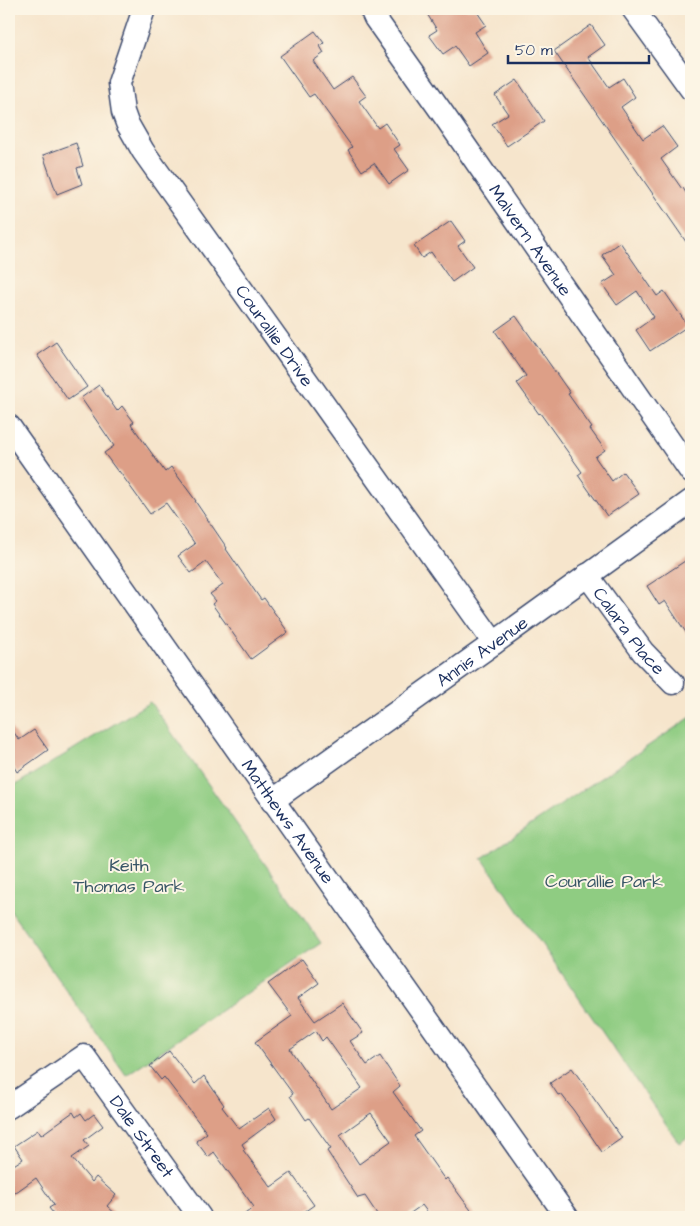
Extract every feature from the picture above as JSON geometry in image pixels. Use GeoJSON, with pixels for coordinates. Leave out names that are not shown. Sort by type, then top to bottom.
{"type":"FeatureCollection","features":[{"type":"Feature","properties":{"kind":"street","name":"Courallie Drive"},"geometry":{"type":"LineString","coordinates":[[144,9],[119,83],[123,112],[127,123],[143,151],[494,643]]}},
{"type":"Feature","properties":{"kind":"street","name":"Malvern Avenue"},"geometry":{"type":"LineString","coordinates":[[370,9],[374,18],[691,472]]}},
{"type":"Feature","properties":{"kind":"street"},"geometry":{"type":"LineString","coordinates":[[634,9],[691,89]]}},
{"type":"Feature","properties":{"kind":"street","name":"Matthews Avenue"},"geometry":{"type":"LineString","coordinates":[[9,426],[566,1217]]}},
{"type":"Feature","properties":{"kind":"street","name":"Annis Avenue"},"geometry":{"type":"LineString","coordinates":[[272,801],[691,501]]}},
{"type":"Feature","properties":{"kind":"street","name":"Calara Place"},"geometry":{"type":"LineString","coordinates":[[588,575],[643,652],[673,683]]}},
{"type":"Feature","properties":{"kind":"street","name":"Dale Street"},"geometry":{"type":"LineString","coordinates":[[9,1107],[84,1056],[200,1217]]}},
{"type":"Feature","properties":{"kind":"green space","name":"Keith Thomas Park"},"geometry":{"type":"Polygon","coordinates":[[[150,702],[321,943],[126,1075],[9,909],[9,789],[150,702]]]}},
{"type":"Feature","properties":{"kind":"green space","name":"Courallie Park"},"geometry":{"type":"Polygon","coordinates":[[[691,717],[691,1135],[679,1143],[482,858],[691,717]]]}},
{"type":"Feature","properties":{"kind":"building"},"geometry":{"type":"Polygon","coordinates":[[[424,9],[475,9],[486,25],[475,32],[488,53],[469,66],[455,46],[443,54],[429,35],[437,30],[424,9]]]}},
{"type":"Feature","properties":{"kind":"building"},"geometry":{"type":"Polygon","coordinates":[[[591,25],[605,45],[588,57],[609,87],[623,78],[635,97],[621,107],[643,139],[662,126],[677,147],[661,159],[691,201],[691,249],[554,51],[591,25]]]}},
{"type":"Feature","properties":{"kind":"building"},"geometry":{"type":"Polygon","coordinates":[[[315,31],[324,43],[320,46],[324,53],[313,61],[333,90],[352,77],[366,96],[359,101],[378,128],[385,123],[400,145],[394,149],[409,170],[389,184],[374,163],[362,171],[348,150],[352,147],[314,94],[309,97],[280,56],[315,31]]]}},
{"type":"Feature","properties":{"kind":"building"},"geometry":{"type":"Polygon","coordinates":[[[517,80],[544,121],[507,146],[492,124],[508,114],[495,95],[517,80]]]}},
{"type":"Feature","properties":{"kind":"building"},"geometry":{"type":"Polygon","coordinates":[[[76,143],[83,166],[77,168],[82,184],[57,194],[43,155],[76,143]]]}},
{"type":"Feature","properties":{"kind":"building"},"geometry":{"type":"Polygon","coordinates":[[[451,221],[465,241],[458,246],[473,267],[452,282],[431,252],[422,258],[414,246],[451,221]]]}},
{"type":"Feature","properties":{"kind":"building"},"geometry":{"type":"Polygon","coordinates":[[[620,242],[657,296],[664,291],[688,326],[650,351],[636,330],[654,317],[637,291],[617,305],[602,284],[616,275],[602,255],[620,242]]]}},
{"type":"Feature","properties":{"kind":"building"},"geometry":{"type":"Polygon","coordinates":[[[516,316],[570,393],[568,394],[605,450],[595,457],[612,481],[623,472],[639,494],[607,516],[578,475],[582,472],[517,383],[526,376],[495,331],[516,316]]]}},
{"type":"Feature","properties":{"kind":"building"},"geometry":{"type":"Polygon","coordinates":[[[56,342],[87,387],[68,400],[37,355],[56,342]]]}},
{"type":"Feature","properties":{"kind":"building"},"geometry":{"type":"Polygon","coordinates":[[[99,385],[117,411],[122,406],[134,422],[131,424],[165,472],[171,467],[196,501],[261,600],[264,598],[288,632],[251,659],[212,604],[216,601],[210,594],[223,585],[206,562],[191,573],[178,556],[195,544],[166,503],[150,514],[104,453],[114,446],[81,398],[99,385]]]}},
{"type":"Feature","properties":{"kind":"building"},"geometry":{"type":"Polygon","coordinates":[[[691,557],[691,640],[665,601],[659,605],[647,586],[691,557]]]}},
{"type":"Feature","properties":{"kind":"building"},"geometry":{"type":"Polygon","coordinates":[[[9,725],[19,740],[34,730],[48,750],[17,772],[9,759],[9,725]]]}},
{"type":"Feature","properties":{"kind":"building"},"geometry":{"type":"Polygon","coordinates":[[[302,959],[319,983],[298,998],[315,1021],[342,1003],[363,1033],[350,1041],[367,1065],[380,1056],[400,1086],[393,1092],[421,1131],[414,1136],[445,1180],[447,1178],[476,1217],[431,1217],[422,1205],[405,1217],[379,1217],[365,1196],[358,1198],[327,1151],[331,1149],[309,1118],[306,1120],[290,1096],[293,1094],[255,1042],[292,1016],[268,984],[302,959]],[[316,1031],[290,1049],[331,1109],[362,1088],[326,1037],[322,1041],[316,1031]],[[371,1113],[340,1135],[359,1164],[391,1141],[371,1113]]]}},
{"type":"Feature","properties":{"kind":"building"},"geometry":{"type":"Polygon","coordinates":[[[169,1051],[195,1084],[204,1076],[224,1105],[222,1107],[239,1129],[269,1108],[276,1119],[242,1144],[245,1149],[243,1150],[271,1187],[291,1173],[314,1205],[297,1217],[241,1217],[254,1207],[214,1152],[208,1157],[196,1141],[207,1133],[164,1077],[161,1080],[150,1066],[169,1051]]]}},
{"type":"Feature","properties":{"kind":"building"},"geometry":{"type":"Polygon","coordinates":[[[572,1068],[622,1138],[602,1152],[574,1111],[561,1094],[558,1095],[550,1083],[572,1068]]]}},
{"type":"Feature","properties":{"kind":"building"},"geometry":{"type":"Polygon","coordinates":[[[73,1112],[76,1117],[81,1113],[86,1120],[94,1114],[103,1126],[84,1140],[89,1146],[72,1158],[92,1182],[96,1177],[116,1195],[107,1206],[119,1217],[56,1217],[49,1208],[54,1205],[36,1178],[9,1197],[9,1168],[23,1159],[14,1146],[38,1130],[41,1135],[73,1112]]]}}]}
